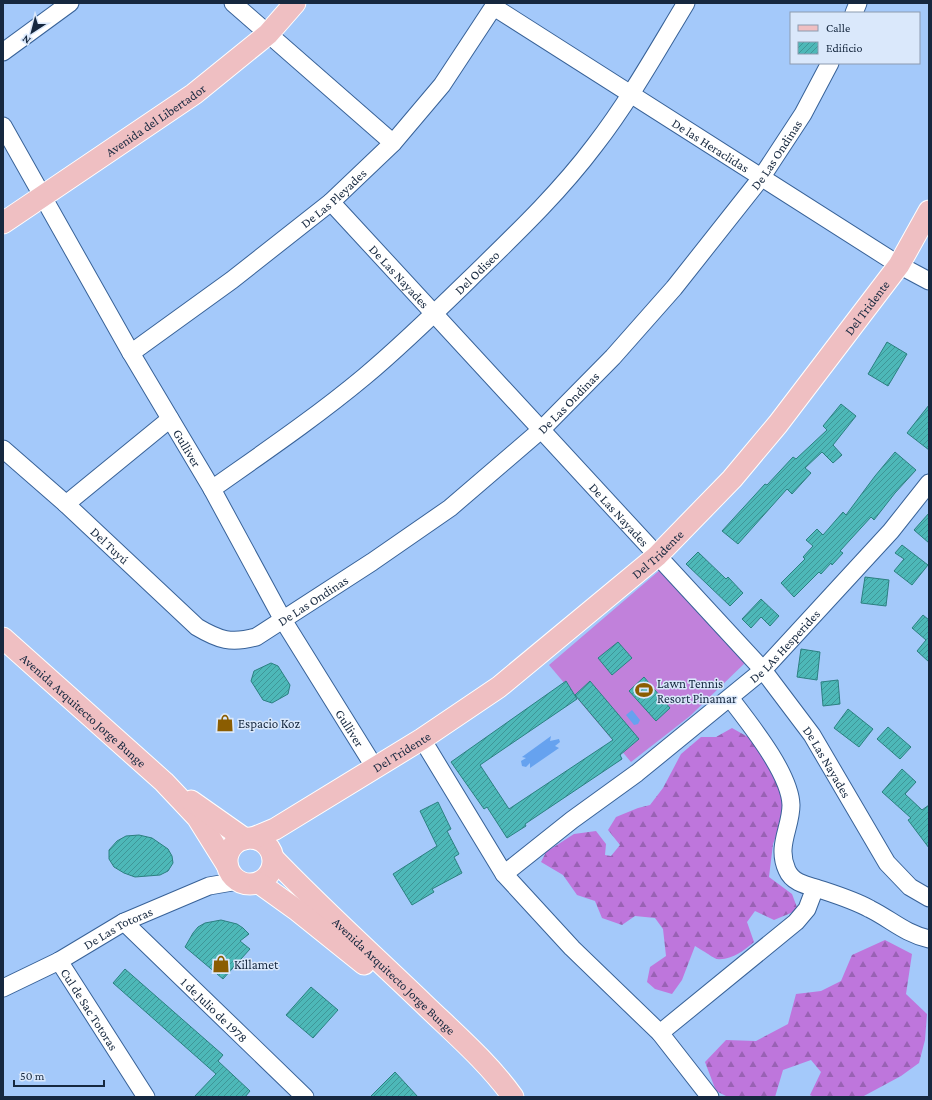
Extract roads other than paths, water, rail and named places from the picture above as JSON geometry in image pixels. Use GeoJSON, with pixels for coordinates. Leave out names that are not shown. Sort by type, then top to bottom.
{"type":"FeatureCollection","features":[{"type":"Feature","properties":{"kind":"main road","name":"Avenida del Libertador"},"geometry":{"type":"LineString","coordinates":[[3,223],[41,196],[121,145],[194,94],[268,34],[295,3]]}},
{"type":"Feature","properties":{"kind":"main road","name":"Del Tridente"},"geometry":{"type":"LineString","coordinates":[[249,838],[270,832],[422,739],[499,687],[657,556],[732,479],[778,424],[899,265],[929,211]]}},
{"type":"Feature","properties":{"kind":"main road","name":"Avenida Arquitecto Jorge Bunge"},"geometry":{"type":"LineString","coordinates":[[3,638],[164,782],[196,816],[241,876],[298,910],[366,965],[437,1033],[496,1097]]}},
{"type":"Feature","properties":{"kind":"main road","name":"Avenida Arquitecto Jorge Bunge"},"geometry":{"type":"LineString","coordinates":[[164,782],[249,838]]}},
{"type":"Feature","properties":{"kind":"main road","name":"Del Tridente"},"geometry":{"type":"LineString","coordinates":[[272,855],[279,838],[303,812]]}},
{"type":"Feature","properties":{"kind":"main road"},"geometry":{"type":"LineString","coordinates":[[249,838],[264,843],[272,855],[270,873],[241,876],[229,851],[238,841],[249,838]]}},
{"type":"Feature","properties":{"kind":"main road","name":"Avenida Arquitecto Jorge Bunge"},"geometry":{"type":"LineString","coordinates":[[272,855],[310,896],[451,1029],[504,1085],[513,1097]]}},
{"type":"Feature","properties":{"kind":"street"},"geometry":{"type":"LineString","coordinates":[[3,52],[70,3]]}},
{"type":"Feature","properties":{"kind":"street"},"geometry":{"type":"LineString","coordinates":[[233,3],[393,143]]}},
{"type":"Feature","properties":{"kind":"street","name":"Del Odiseo"},"geometry":{"type":"LineString","coordinates":[[212,490],[366,376],[435,313],[502,247],[573,172],[607,129],[686,3]]}},
{"type":"Feature","properties":{"kind":"street","name":"De las Heraclidas"},"geometry":{"type":"LineString","coordinates":[[495,5],[761,178],[899,265],[929,281]]}},
{"type":"Feature","properties":{"kind":"street","name":"De Las Pleyades"},"geometry":{"type":"LineString","coordinates":[[131,353],[232,280],[331,202],[393,143],[442,85],[495,5]]}},
{"type":"Feature","properties":{"kind":"street","name":"De Las Ondinas"},"geometry":{"type":"LineString","coordinates":[[219,639],[241,641],[256,637],[283,620],[372,562],[450,508],[542,429],[613,357],[674,288],[761,178],[803,114],[829,64]]}},
{"type":"Feature","properties":{"kind":"street","name":"Gulliver"},"geometry":{"type":"LineString","coordinates":[[3,126],[41,196],[131,353],[212,490],[283,620],[375,768]]}},
{"type":"Feature","properties":{"kind":"street","name":"De Las Nayades"},"geometry":{"type":"LineString","coordinates":[[331,202],[763,670],[812,735],[887,863],[910,887],[929,898]]}},
{"type":"Feature","properties":{"kind":"street"},"geometry":{"type":"LineString","coordinates":[[66,504],[170,419]]}},
{"type":"Feature","properties":{"kind":"street","name":"Del Tuyú"},"geometry":{"type":"LineString","coordinates":[[3,449],[66,504],[197,627],[219,639]]}},
{"type":"Feature","properties":{"kind":"street","name":"De LAs Hesperides"},"geometry":{"type":"LineString","coordinates":[[504,874],[572,820],[637,773],[763,670],[891,531],[929,483]]}},
{"type":"Feature","properties":{"kind":"street"},"geometry":{"type":"LineString","coordinates":[[730,698],[766,746],[787,787],[791,804],[782,852],[787,870],[792,878],[804,886],[815,888],[870,909],[916,936],[929,938]]}},
{"type":"Feature","properties":{"kind":"street"},"geometry":{"type":"LineString","coordinates":[[422,739],[504,874],[572,948],[660,1033],[710,1097]]}},
{"type":"Feature","properties":{"kind":"street","name":"De Las Totoras"},"geometry":{"type":"LineString","coordinates":[[3,988],[59,961],[124,922],[209,886],[241,876]]}},
{"type":"Feature","properties":{"kind":"street"},"geometry":{"type":"LineString","coordinates":[[660,1033],[796,922],[807,909],[815,888]]}},
{"type":"Feature","properties":{"kind":"street","name":"1 de Julio de 1978"},"geometry":{"type":"LineString","coordinates":[[124,922],[298,1094]]}},
{"type":"Feature","properties":{"kind":"street","name":"Cul de Sac Totoras"},"geometry":{"type":"LineString","coordinates":[[59,961],[146,1097]]}},
{"type":"Feature","properties":{"kind":"water"},"geometry":{"type":"Polygon","coordinates":[[[632,710],[640,720],[638,724],[634,725],[626,715],[632,710]]]}},
{"type":"Feature","properties":{"kind":"water"},"geometry":{"type":"Polygon","coordinates":[[[551,736],[550,741],[559,739],[560,742],[555,746],[559,748],[530,768],[530,763],[526,767],[522,766],[521,761],[526,758],[522,757],[551,736]]]}},
{"type":"Feature","properties":{"kind":"place","name":"Lawn Tennis Resort Pinamar"},"geometry":{"type":"Point","coordinates":[644,690]}},
{"type":"Feature","properties":{"kind":"place","name":"Espacio Koz"},"geometry":{"type":"Point","coordinates":[225,723]}},
{"type":"Feature","properties":{"kind":"place","name":"Killamet"},"geometry":{"type":"Point","coordinates":[221,964]}}]}
